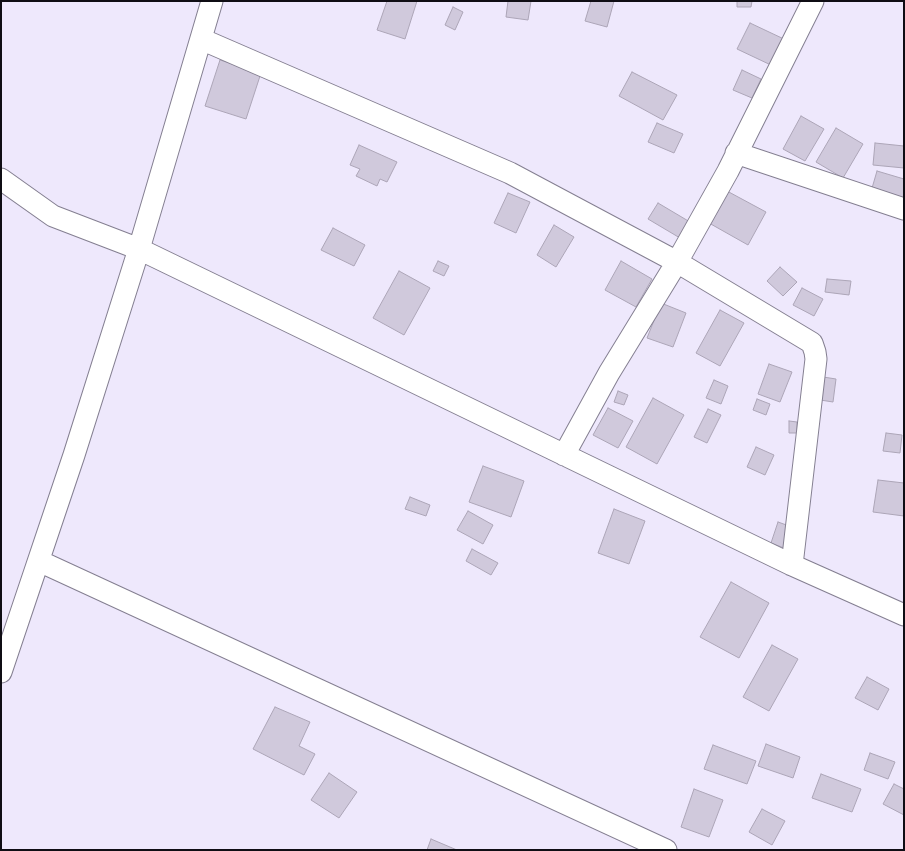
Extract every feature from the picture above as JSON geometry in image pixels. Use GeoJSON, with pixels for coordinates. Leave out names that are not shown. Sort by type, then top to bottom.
{"type":"FeatureCollection","features":[{"type":"Feature","properties":{"kind":"street"},"geometry":{"type":"LineString","coordinates":[[1,672],[39,561],[139,249],[212,1]]}},
{"type":"Feature","properties":{"kind":"street"},"geometry":{"type":"LineString","coordinates":[[564,455],[609,373],[677,262],[736,153],[812,1]]}},
{"type":"Feature","properties":{"kind":"street"},"geometry":{"type":"LineString","coordinates":[[201,39],[510,173],[677,262],[810,342],[814,346],[816,359],[792,565]]}},
{"type":"Feature","properties":{"kind":"street"},"geometry":{"type":"LineString","coordinates":[[736,153],[904,209]]}},
{"type":"Feature","properties":{"kind":"street"},"geometry":{"type":"LineString","coordinates":[[1,179],[53,216],[139,249],[792,565],[904,615]]}},
{"type":"Feature","properties":{"kind":"street"},"geometry":{"type":"LineString","coordinates":[[39,561],[666,850]]}},
{"type":"Feature","properties":{"kind":"building"},"geometry":{"type":"Polygon","coordinates":[[[387,1],[417,1],[405,39],[377,30],[387,1]]]}},
{"type":"Feature","properties":{"kind":"building"},"geometry":{"type":"Polygon","coordinates":[[[508,1],[531,1],[528,20],[506,17],[508,1]]]}},
{"type":"Feature","properties":{"kind":"building"},"geometry":{"type":"Polygon","coordinates":[[[591,1],[614,1],[607,27],[585,21],[591,1]]]}},
{"type":"Feature","properties":{"kind":"building"},"geometry":{"type":"Polygon","coordinates":[[[737,1],[752,1],[751,7],[737,7],[737,1]]]}},
{"type":"Feature","properties":{"kind":"building"},"geometry":{"type":"Polygon","coordinates":[[[453,7],[463,12],[455,30],[445,25],[453,7]]]}},
{"type":"Feature","properties":{"kind":"building"},"geometry":{"type":"Polygon","coordinates":[[[750,23],[786,40],[773,66],[737,49],[750,23]]]}},
{"type":"Feature","properties":{"kind":"building"},"geometry":{"type":"Polygon","coordinates":[[[220,60],[261,73],[246,119],[205,106],[220,60]]]}},
{"type":"Feature","properties":{"kind":"building"},"geometry":{"type":"Polygon","coordinates":[[[742,70],[761,79],[752,98],[733,90],[742,70]]]}},
{"type":"Feature","properties":{"kind":"building"},"geometry":{"type":"Polygon","coordinates":[[[632,72],[677,95],[663,120],[619,96],[632,72]]]}},
{"type":"Feature","properties":{"kind":"building"},"geometry":{"type":"Polygon","coordinates":[[[801,116],[824,129],[805,161],[783,149],[801,116]]]}},
{"type":"Feature","properties":{"kind":"building"},"geometry":{"type":"Polygon","coordinates":[[[657,123],[683,134],[674,153],[648,142],[657,123]]]}},
{"type":"Feature","properties":{"kind":"building"},"geometry":{"type":"Polygon","coordinates":[[[836,128],[863,144],[843,178],[816,162],[836,128]]]}},
{"type":"Feature","properties":{"kind":"building"},"geometry":{"type":"Polygon","coordinates":[[[875,143],[904,146],[904,168],[873,165],[875,143]]]}},
{"type":"Feature","properties":{"kind":"building"},"geometry":{"type":"Polygon","coordinates":[[[359,145],[397,162],[387,182],[380,179],[377,186],[356,176],[360,169],[350,165],[359,145]]]}},
{"type":"Feature","properties":{"kind":"building"},"geometry":{"type":"Polygon","coordinates":[[[877,171],[904,179],[904,205],[870,195],[877,171]]]}},
{"type":"Feature","properties":{"kind":"building"},"geometry":{"type":"Polygon","coordinates":[[[727,191],[766,212],[748,245],[709,223],[727,191]]]}},
{"type":"Feature","properties":{"kind":"building"},"geometry":{"type":"Polygon","coordinates":[[[508,193],[530,202],[516,233],[494,223],[508,193]]]}},
{"type":"Feature","properties":{"kind":"building"},"geometry":{"type":"Polygon","coordinates":[[[658,203],[690,222],[680,238],[648,219],[658,203]]]}},
{"type":"Feature","properties":{"kind":"building"},"geometry":{"type":"Polygon","coordinates":[[[554,225],[574,237],[556,267],[537,255],[554,225]]]}},
{"type":"Feature","properties":{"kind":"building"},"geometry":{"type":"Polygon","coordinates":[[[333,228],[365,245],[354,266],[321,250],[333,228]]]}},
{"type":"Feature","properties":{"kind":"building"},"geometry":{"type":"Polygon","coordinates":[[[438,261],[449,266],[444,276],[433,271],[438,261]]]}},
{"type":"Feature","properties":{"kind":"building"},"geometry":{"type":"Polygon","coordinates":[[[621,261],[652,279],[636,307],[605,290],[621,261]]]}},
{"type":"Feature","properties":{"kind":"building"},"geometry":{"type":"Polygon","coordinates":[[[780,267],[797,282],[783,296],[767,281],[780,267]]]}},
{"type":"Feature","properties":{"kind":"building"},"geometry":{"type":"Polygon","coordinates":[[[399,271],[430,288],[404,335],[373,318],[399,271]]]}},
{"type":"Feature","properties":{"kind":"building"},"geometry":{"type":"Polygon","coordinates":[[[827,279],[851,281],[849,295],[825,292],[827,279]]]}},
{"type":"Feature","properties":{"kind":"building"},"geometry":{"type":"Polygon","coordinates":[[[802,288],[823,299],[814,316],[793,305],[802,288]]]}},
{"type":"Feature","properties":{"kind":"building"},"geometry":{"type":"Polygon","coordinates":[[[661,303],[686,313],[673,347],[647,338],[661,303]]]}},
{"type":"Feature","properties":{"kind":"building"},"geometry":{"type":"Polygon","coordinates":[[[720,310],[744,323],[720,366],[696,353],[720,310]]]}},
{"type":"Feature","properties":{"kind":"building"},"geometry":{"type":"Polygon","coordinates":[[[769,364],[792,372],[780,402],[758,394],[769,364]]]}},
{"type":"Feature","properties":{"kind":"building"},"geometry":{"type":"Polygon","coordinates":[[[817,376],[836,379],[833,402],[814,399],[817,376]]]}},
{"type":"Feature","properties":{"kind":"building"},"geometry":{"type":"Polygon","coordinates":[[[714,380],[728,386],[721,404],[706,398],[714,380]]]}},
{"type":"Feature","properties":{"kind":"building"},"geometry":{"type":"Polygon","coordinates":[[[618,391],[628,395],[624,405],[614,402],[618,391]]]}},
{"type":"Feature","properties":{"kind":"building"},"geometry":{"type":"Polygon","coordinates":[[[653,398],[684,415],[657,464],[626,447],[653,398]]]}},
{"type":"Feature","properties":{"kind":"building"},"geometry":{"type":"Polygon","coordinates":[[[757,399],[770,404],[766,415],[753,410],[757,399]]]}},
{"type":"Feature","properties":{"kind":"building"},"geometry":{"type":"Polygon","coordinates":[[[608,408],[633,421],[618,448],[593,435],[608,408]]]}},
{"type":"Feature","properties":{"kind":"building"},"geometry":{"type":"Polygon","coordinates":[[[708,409],[721,415],[707,443],[694,437],[708,409]]]}},
{"type":"Feature","properties":{"kind":"building"},"geometry":{"type":"Polygon","coordinates":[[[789,421],[797,422],[797,433],[789,433],[789,421]]]}},
{"type":"Feature","properties":{"kind":"building"},"geometry":{"type":"Polygon","coordinates":[[[886,433],[902,435],[900,453],[883,451],[886,433]]]}},
{"type":"Feature","properties":{"kind":"building"},"geometry":{"type":"Polygon","coordinates":[[[756,447],[774,455],[765,475],[747,467],[756,447]]]}},
{"type":"Feature","properties":{"kind":"building"},"geometry":{"type":"Polygon","coordinates":[[[483,466],[524,481],[511,517],[469,502],[483,466]]]}},
{"type":"Feature","properties":{"kind":"building"},"geometry":{"type":"Polygon","coordinates":[[[878,480],[904,483],[904,516],[873,512],[878,480]]]}},
{"type":"Feature","properties":{"kind":"building"},"geometry":{"type":"Polygon","coordinates":[[[410,497],[430,505],[426,516],[405,509],[410,497]]]}},
{"type":"Feature","properties":{"kind":"building"},"geometry":{"type":"Polygon","coordinates":[[[614,509],[645,521],[629,564],[598,553],[614,509]]]}},
{"type":"Feature","properties":{"kind":"building"},"geometry":{"type":"Polygon","coordinates":[[[468,511],[493,525],[483,544],[457,530],[468,511]]]}},
{"type":"Feature","properties":{"kind":"building"},"geometry":{"type":"Polygon","coordinates":[[[778,522],[792,527],[784,548],[771,543],[778,522]]]}},
{"type":"Feature","properties":{"kind":"building"},"geometry":{"type":"Polygon","coordinates":[[[472,549],[498,563],[491,575],[466,561],[472,549]]]}},
{"type":"Feature","properties":{"kind":"building"},"geometry":{"type":"Polygon","coordinates":[[[731,582],[769,603],[739,658],[700,637],[731,582]]]}},
{"type":"Feature","properties":{"kind":"building"},"geometry":{"type":"Polygon","coordinates":[[[772,645],[798,659],[769,711],[743,697],[772,645]]]}},
{"type":"Feature","properties":{"kind":"building"},"geometry":{"type":"Polygon","coordinates":[[[867,677],[889,689],[878,710],[855,698],[867,677]]]}},
{"type":"Feature","properties":{"kind":"building"},"geometry":{"type":"Polygon","coordinates":[[[275,707],[310,722],[299,746],[315,754],[304,775],[253,749],[275,707]]]}},
{"type":"Feature","properties":{"kind":"building"},"geometry":{"type":"Polygon","coordinates":[[[766,744],[800,757],[793,778],[758,766],[766,744]]]}},
{"type":"Feature","properties":{"kind":"building"},"geometry":{"type":"Polygon","coordinates":[[[713,745],[756,761],[747,784],[704,769],[713,745]]]}},
{"type":"Feature","properties":{"kind":"building"},"geometry":{"type":"Polygon","coordinates":[[[870,753],[895,762],[888,779],[864,770],[870,753]]]}},
{"type":"Feature","properties":{"kind":"building"},"geometry":{"type":"Polygon","coordinates":[[[329,773],[357,792],[339,818],[311,800],[329,773]]]}},
{"type":"Feature","properties":{"kind":"building"},"geometry":{"type":"Polygon","coordinates":[[[821,774],[861,789],[852,812],[812,798],[821,774]]]}},
{"type":"Feature","properties":{"kind":"building"},"geometry":{"type":"Polygon","coordinates":[[[894,784],[904,789],[904,815],[883,804],[894,784]]]}},
{"type":"Feature","properties":{"kind":"building"},"geometry":{"type":"Polygon","coordinates":[[[694,789],[723,800],[709,837],[681,827],[694,789]]]}},
{"type":"Feature","properties":{"kind":"building"},"geometry":{"type":"Polygon","coordinates":[[[762,809],[785,821],[772,845],[749,832],[762,809]]]}},
{"type":"Feature","properties":{"kind":"building"},"geometry":{"type":"Polygon","coordinates":[[[431,839],[457,850],[427,850],[431,839]]]}}]}
